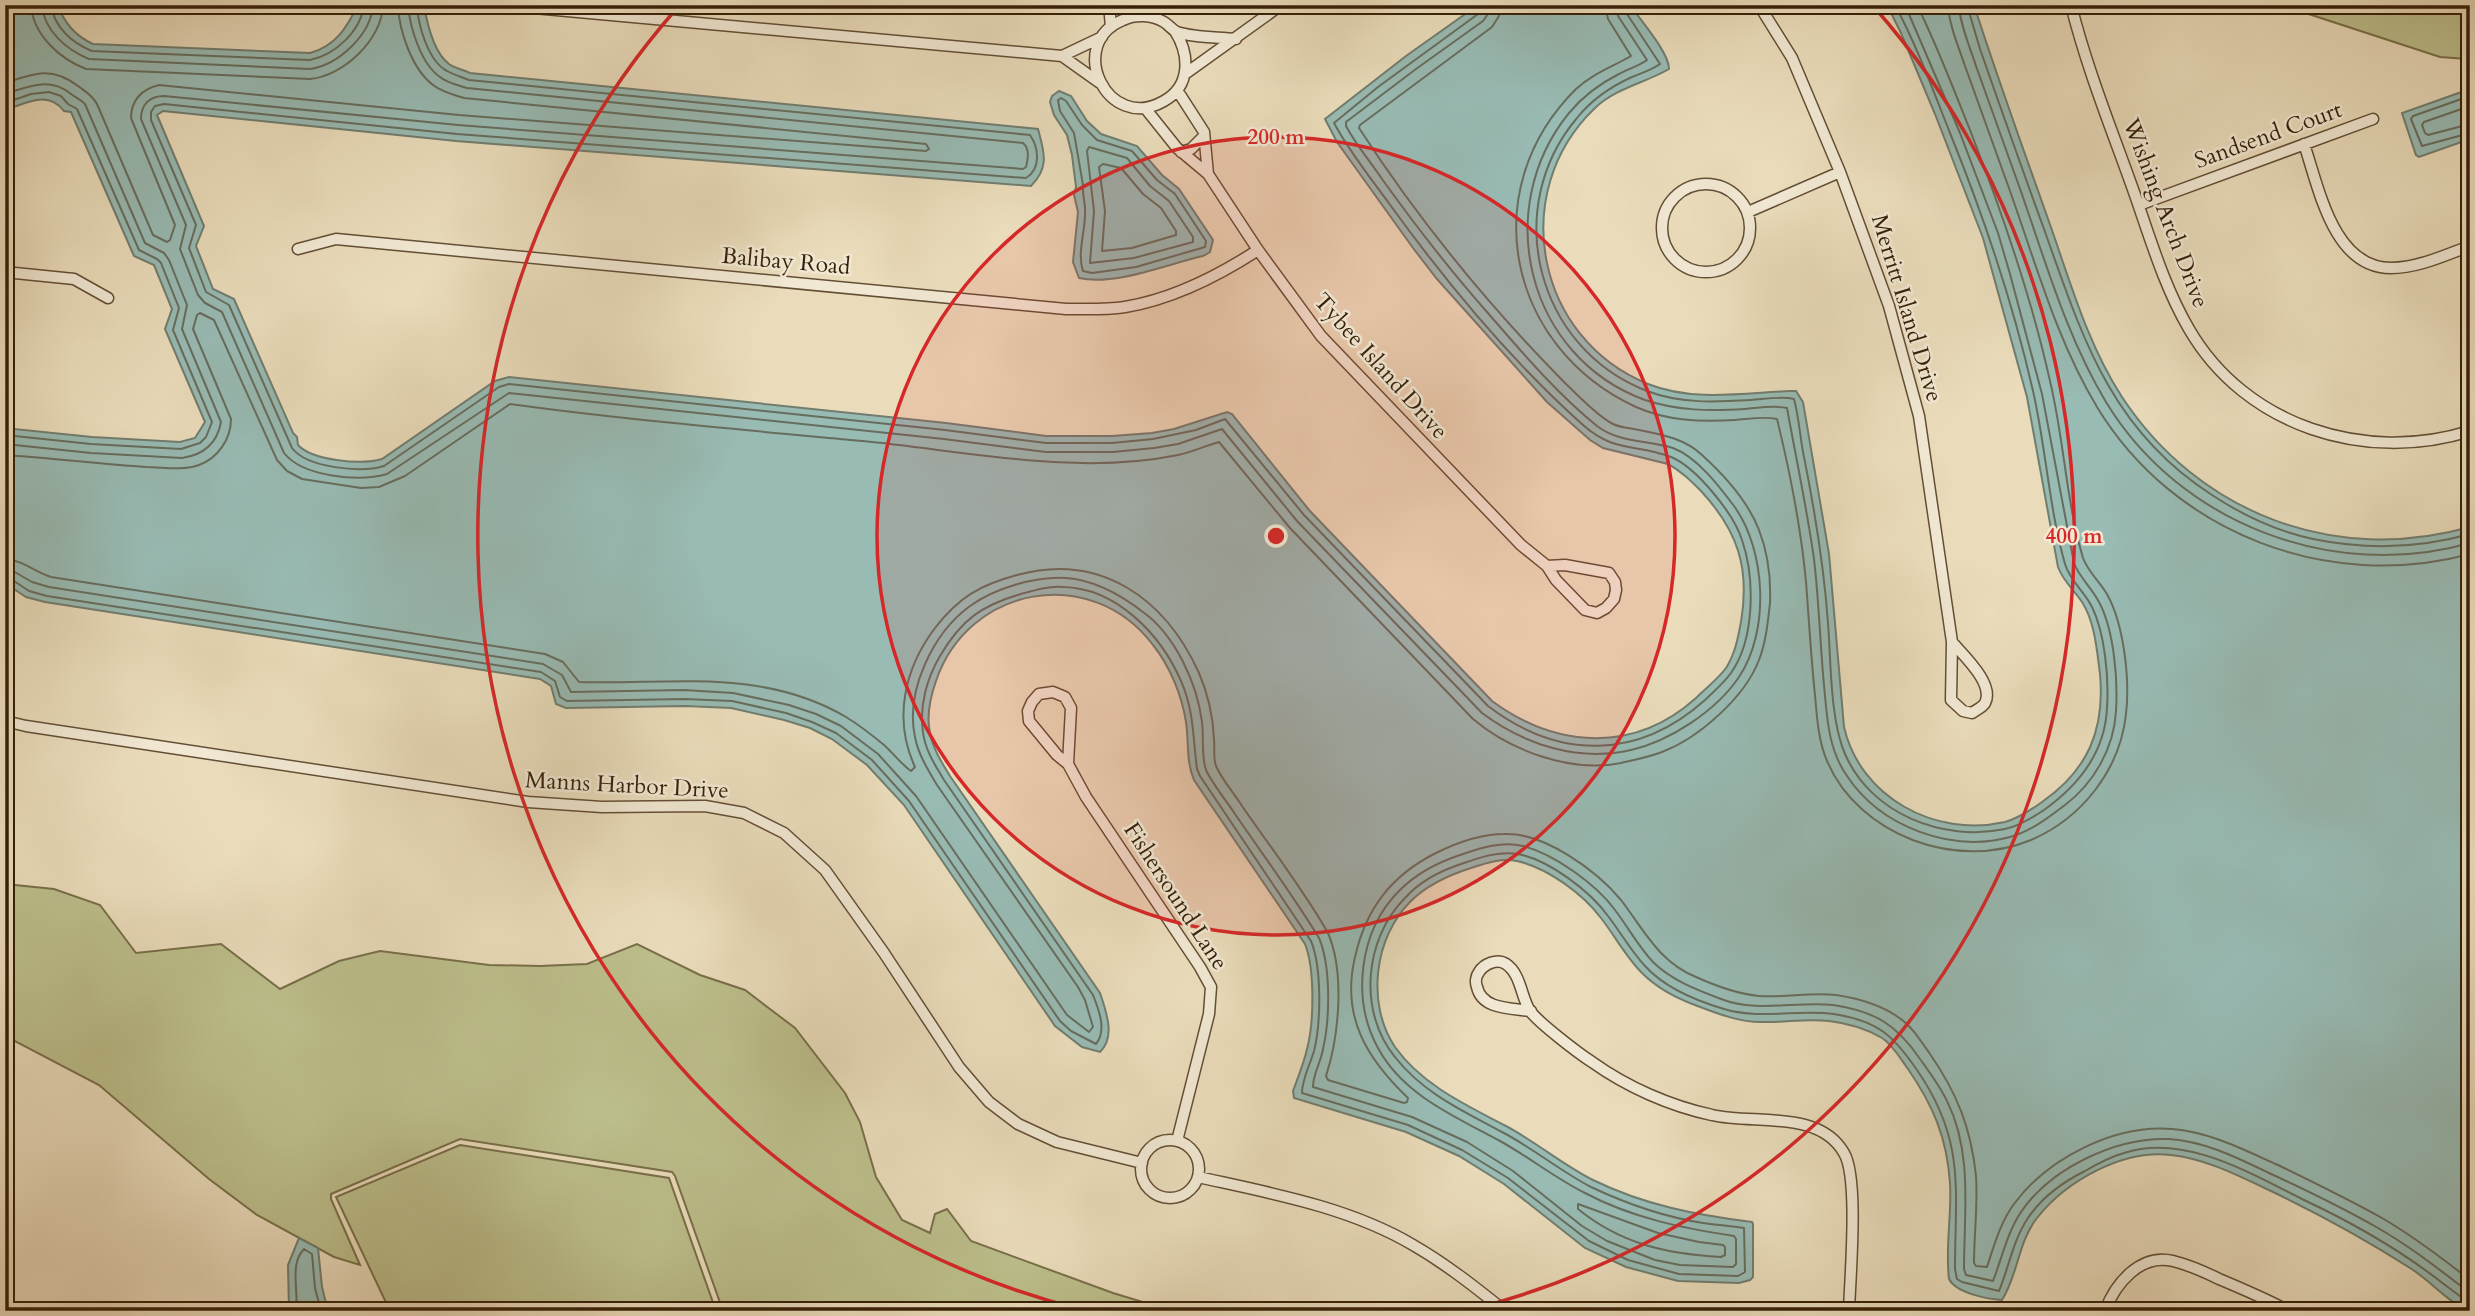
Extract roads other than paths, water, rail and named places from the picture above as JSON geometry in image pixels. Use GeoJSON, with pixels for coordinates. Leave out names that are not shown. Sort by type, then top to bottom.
{"type":"FeatureCollection","features":[{"type":"Feature","properties":{"kind":"street"},"geometry":{"type":"LineString","coordinates":[[1109,5],[1111,27]]}},
{"type":"Feature","properties":{"kind":"street"},"geometry":{"type":"LineString","coordinates":[[1124,5],[1135,16]]}},
{"type":"Feature","properties":{"kind":"street"},"geometry":{"type":"LineString","coordinates":[[1185,74],[1281,5]]}},
{"type":"Feature","properties":{"kind":"street","name":"Merritt Island Drive"},"geometry":{"type":"LineString","coordinates":[[1759,5],[1792,58],[1840,172],[1889,306],[1919,416],[1952,642],[1951,700],[1963,711],[1972,713],[1985,704],[1988,694],[1986,683],[1952,642]]}},
{"type":"Feature","properties":{"kind":"street","name":"Wishing Arch Drive"},"geometry":{"type":"LineString","coordinates":[[2071,5],[2082,49],[2170,291],[2190,330],[2224,373],[2271,411],[2309,429],[2360,442],[2392,445],[2443,440],[2470,432]]}},
{"type":"Feature","properties":{"kind":"street"},"geometry":{"type":"LineString","coordinates":[[534,8],[1062,56],[1100,83]]}},
{"type":"Feature","properties":{"kind":"street"},"geometry":{"type":"LineString","coordinates":[[1135,16],[1164,22],[1183,44],[1186,59],[1185,74],[1177,90],[1157,105],[1145,108],[1131,107],[1108,94],[1100,83],[1095,68],[1096,52],[1102,37],[1122,20],[1135,16]]}},
{"type":"Feature","properties":{"kind":"street"},"geometry":{"type":"LineString","coordinates":[[1175,32],[1236,38]]}},
{"type":"Feature","properties":{"kind":"street"},"geometry":{"type":"LineString","coordinates":[[1062,56],[1102,37]]}},
{"type":"Feature","properties":{"kind":"street","name":"Tybee Island Drive"},"geometry":{"type":"LineString","coordinates":[[1177,90],[1204,136],[1208,174]]}},
{"type":"Feature","properties":{"kind":"street","name":"Tybee Island Drive"},"geometry":{"type":"LineString","coordinates":[[1145,108],[1181,152],[1208,174],[1258,250],[1321,336],[1521,545],[1547,566],[1556,580],[1585,610],[1597,613],[1614,599],[1615,582],[1609,573],[1565,565],[1547,566]]}},
{"type":"Feature","properties":{"kind":"street","name":"Sandsend Court"},"geometry":{"type":"LineString","coordinates":[[2139,205],[2373,119]]}},
{"type":"Feature","properties":{"kind":"street"},"geometry":{"type":"LineString","coordinates":[[1181,152],[1191,149],[1204,136]]}},
{"type":"Feature","properties":{"kind":"street"},"geometry":{"type":"LineString","coordinates":[[2304,144],[2333,227],[2346,247],[2367,263],[2391,268],[2420,264],[2470,246]]}},
{"type":"Feature","properties":{"kind":"street"},"geometry":{"type":"LineString","coordinates":[[1748,212],[1840,172]]}},
{"type":"Feature","properties":{"kind":"street"},"geometry":{"type":"LineString","coordinates":[[1710,184],[1730,191],[1741,200],[1748,212],[1751,227],[1748,242],[1741,256],[1723,269],[1700,272],[1686,268],[1673,258],[1665,246],[1663,218],[1668,205],[1677,194],[1689,187],[1710,184]]}},
{"type":"Feature","properties":{"kind":"street","name":"Balibay Road"},"geometry":{"type":"LineString","coordinates":[[298,249],[336,239],[1066,309],[1126,307],[1172,295],[1204,282],[1258,250]]}},
{"type":"Feature","properties":{"kind":"street"},"geometry":{"type":"LineString","coordinates":[[5,272],[74,279],[108,298]]}},
{"type":"Feature","properties":{"kind":"street","name":"Fishersound Lane"},"geometry":{"type":"LineString","coordinates":[[1068,764],[1071,708],[1065,697],[1052,692],[1039,694],[1028,711],[1030,721],[1057,755],[1068,764],[1086,797],[1211,987],[1209,1014],[1177,1141]]}},
{"type":"Feature","properties":{"kind":"street","name":"Manns Harbor Drive"},"geometry":{"type":"LineString","coordinates":[[5,721],[528,802],[602,807],[705,806],[744,813],[784,833],[825,870],[884,953],[959,1067],[989,1102],[1018,1124],[1057,1142],[1142,1163]]}},
{"type":"Feature","properties":{"kind":"street"},"geometry":{"type":"LineString","coordinates":[[1531,1011],[1494,1006],[1487,1002],[1476,985],[1476,974],[1485,966],[1504,962],[1512,970],[1531,1011],[1592,1062],[1633,1086],[1674,1105],[1714,1116],[1804,1123],[1828,1134],[1844,1153],[1852,1175],[1849,1311]]}},
{"type":"Feature","properties":{"kind":"street"},"geometry":{"type":"LineString","coordinates":[[1177,1141],[1193,1150],[1200,1168],[1198,1177],[1187,1193],[1168,1198],[1159,1196],[1145,1182],[1142,1163],[1151,1147],[1159,1142],[1177,1141]]}},
{"type":"Feature","properties":{"kind":"street"},"geometry":{"type":"LineString","coordinates":[[1198,1177],[1347,1214],[1411,1244],[1460,1275],[1505,1311]]}},
{"type":"Feature","properties":{"kind":"street"},"geometry":{"type":"LineString","coordinates":[[2105,1311],[2121,1280],[2146,1263],[2171,1260],[2289,1311]]}},
{"type":"Feature","properties":{"kind":"water"},"geometry":{"type":"Polygon","coordinates":[[[5,5],[57,5],[71,28],[93,44],[310,53],[327,46],[340,35],[358,5],[424,5],[429,28],[443,59],[470,73],[1038,129],[1044,159],[1041,172],[1031,186],[456,141],[163,111],[157,115],[204,226],[196,246],[213,289],[234,299],[297,437],[298,445],[315,455],[351,461],[382,459],[495,381],[509,377],[1046,436],[1152,433],[1227,412],[1232,414],[1309,510],[1492,701],[1543,729],[1569,736],[1596,738],[1622,736],[1648,728],[1672,716],[1696,698],[1726,668],[1732,657],[1741,622],[1744,584],[1738,551],[1732,536],[1714,506],[1677,470],[1668,464],[1603,448],[1547,402],[1437,279],[1337,142],[1325,119],[1406,56],[1478,5],[1630,5],[1659,45],[1669,69],[1603,101],[1567,142],[1550,180],[1544,220],[1546,261],[1559,299],[1580,334],[1610,363],[1648,384],[1665,390],[1700,395],[1796,391],[1803,402],[1829,554],[1844,727],[1853,752],[1866,774],[1904,807],[1953,824],[1979,825],[2005,822],[2020,816],[2058,790],[2082,762],[2090,747],[2100,713],[2101,694],[2090,618],[2058,567],[2027,397],[1983,238],[1935,114],[1887,5],[1974,5],[2091,339],[2122,397],[2154,438],[2190,472],[2230,500],[2274,520],[2321,533],[2370,539],[2419,537],[2470,527],[2470,1311],[2454,1303],[2393,1257],[2307,1209],[2223,1169],[2184,1157],[2153,1154],[2134,1157],[2097,1170],[2079,1180],[2049,1204],[2026,1237],[2012,1280],[2002,1300],[1965,1292],[1949,1279],[1950,1183],[1942,1137],[1925,1096],[1890,1044],[1870,1032],[1842,1023],[1820,1020],[1752,1022],[1719,1014],[1674,996],[1642,973],[1601,918],[1575,891],[1541,869],[1517,861],[1488,863],[1447,877],[1417,895],[1398,916],[1382,952],[1378,971],[1380,1011],[1395,1047],[1431,1083],[1460,1102],[1517,1132],[1593,1180],[1631,1196],[1671,1208],[1752,1222],[1753,1277],[1739,1283],[1678,1281],[1626,1267],[1585,1248],[1504,1184],[1459,1156],[1406,1132],[1294,1098],[1293,1091],[1309,1038],[1312,1011],[1311,967],[1305,944],[1194,780],[1184,712],[1165,662],[1153,645],[1127,619],[1097,603],[1066,595],[1033,597],[1002,606],[975,624],[952,649],[936,681],[928,720],[933,745],[950,776],[1100,993],[1109,1031],[1105,1046],[1100,1052],[1082,1047],[1055,1026],[904,805],[867,765],[832,739],[810,728],[731,708],[566,708],[556,704],[551,686],[540,679],[26,597],[5,583],[5,428],[180,442],[195,438],[205,422],[165,329],[172,309],[154,265],[134,256],[71,112],[44,100],[5,110],[5,5]]]}},
{"type":"Feature","properties":{"kind":"water"},"geometry":{"type":"Polygon","coordinates":[[[2470,89],[2470,139],[2419,157],[2416,155],[2402,113],[2470,89]]]}},
{"type":"Feature","properties":{"kind":"water"},"geometry":{"type":"Polygon","coordinates":[[[1059,91],[1071,96],[1087,121],[1101,134],[1137,146],[1162,175],[1179,189],[1213,240],[1210,252],[1125,277],[1093,280],[1079,278],[1073,262],[1078,212],[1074,195],[1076,187],[1072,155],[1067,135],[1054,115],[1050,102],[1052,96],[1059,91]]]}},
{"type":"Feature","properties":{"kind":"water"},"geometry":{"type":"Polygon","coordinates":[[[299,1238],[318,1248],[322,1287],[328,1311],[289,1311],[288,1265],[299,1238]]]}}]}
